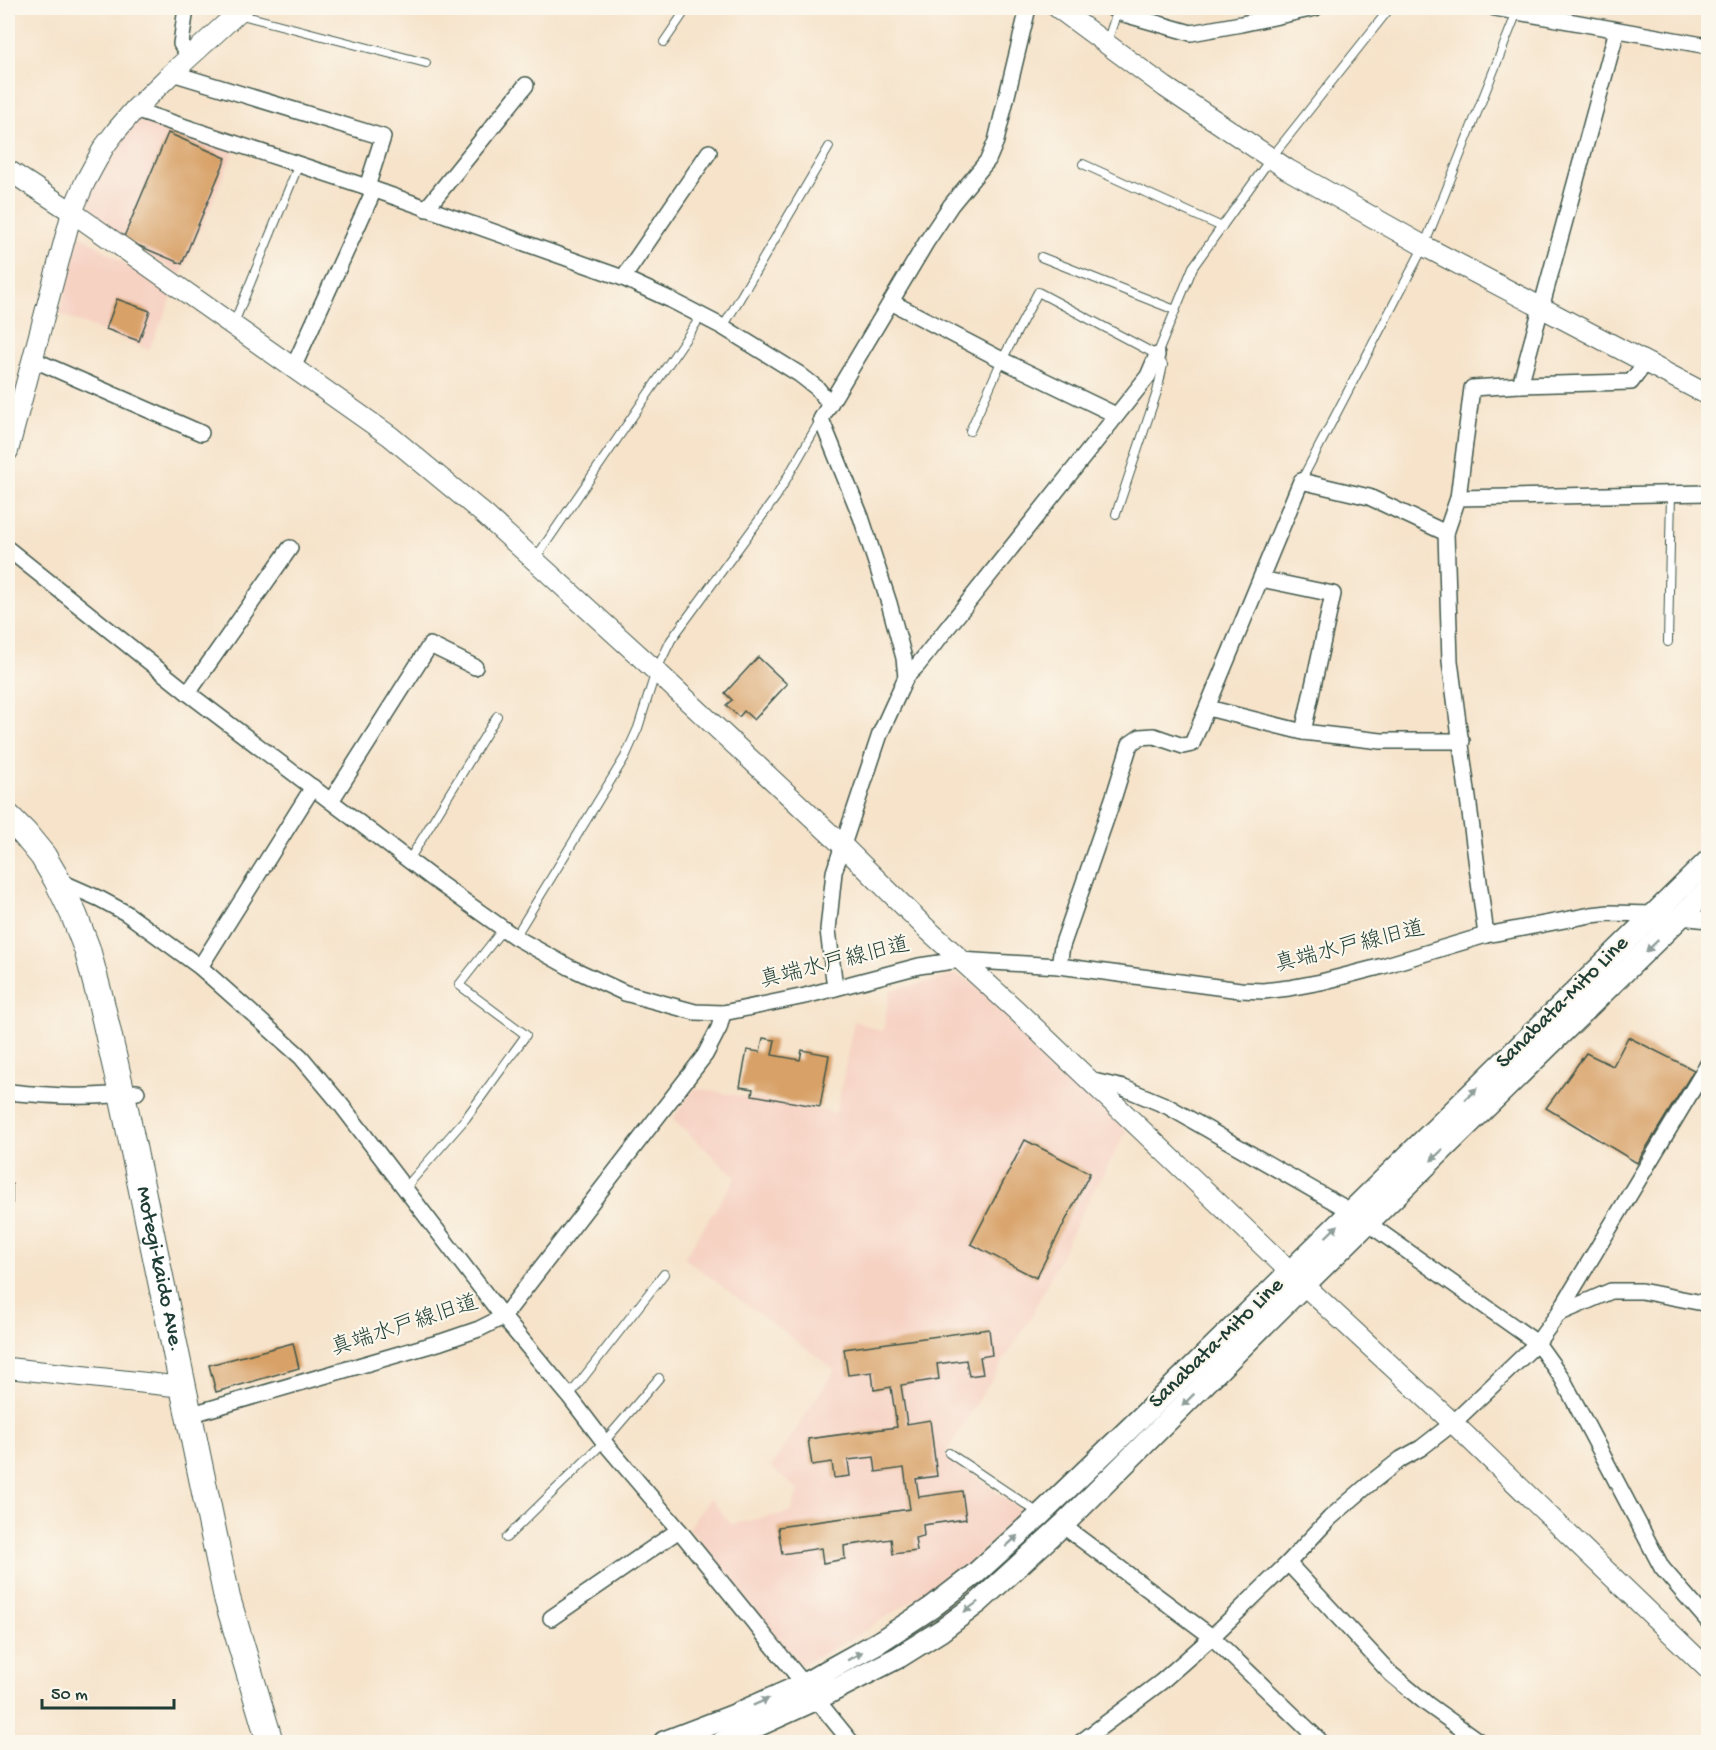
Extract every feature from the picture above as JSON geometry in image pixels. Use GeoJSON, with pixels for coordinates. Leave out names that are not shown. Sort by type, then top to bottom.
{"type":"FeatureCollection","features":[{"type":"Feature","properties":{"kind":"highway","name":"Motegi-kaido Ave."},"geometry":{"type":"LineString","coordinates":[[8,817],[43,856],[74,915],[87,949],[129,1093],[183,1387],[227,1598],[270,1743]]}},
{"type":"Feature","properties":{"kind":"main road","name":"Sanabata-Mito Line"},"geometry":{"type":"LineString","coordinates":[[1360,1217],[1708,861]]}},
{"type":"Feature","properties":{"kind":"main road","name":"Sanabata-Mito Line"},"geometry":{"type":"LineString","coordinates":[[722,1743],[810,1691],[975,1575],[1297,1278],[1708,890]]}},
{"type":"Feature","properties":{"kind":"main road","name":"Sanabata-Mito Line"},"geometry":{"type":"LineString","coordinates":[[664,1743],[732,1716],[810,1691],[899,1657],[980,1602],[1062,1525],[1297,1278]]}},
{"type":"Feature","properties":{"kind":"street"},"geometry":{"type":"LineString","coordinates":[[186,8],[181,44],[190,58]]}},
{"type":"Feature","properties":{"kind":"street"},"geometry":{"type":"LineString","coordinates":[[906,677],[904,658],[889,603],[861,517],[821,419],[927,241],[951,205],[988,160],[996,141],[1028,8]]}},
{"type":"Feature","properties":{"kind":"street"},"geometry":{"type":"LineString","coordinates":[[1058,8],[1165,87],[1271,158],[1356,209],[1708,395]]}},
{"type":"Feature","properties":{"kind":"street"},"geometry":{"type":"LineString","coordinates":[[1123,11],[1191,33],[1315,8]]}},
{"type":"Feature","properties":{"kind":"street"},"geometry":{"type":"LineString","coordinates":[[1495,8],[1708,46]]}},
{"type":"Feature","properties":{"kind":"street"},"geometry":{"type":"LineString","coordinates":[[8,451],[72,212],[85,182],[104,147],[134,110],[240,10]]}},
{"type":"Feature","properties":{"kind":"street"},"geometry":{"type":"LineString","coordinates":[[1520,385],[1617,30]]}},
{"type":"Feature","properties":{"kind":"street"},"geometry":{"type":"LineString","coordinates":[[172,73],[383,137],[370,188],[293,368]]}},
{"type":"Feature","properties":{"kind":"street"},"geometry":{"type":"LineString","coordinates":[[426,209],[526,85]]}},
{"type":"Feature","properties":{"kind":"street"},"geometry":{"type":"LineString","coordinates":[[134,110],[370,188],[623,278],[723,327],[799,374],[817,388],[830,404]]}},
{"type":"Feature","properties":{"kind":"street"},"geometry":{"type":"LineString","coordinates":[[623,278],[709,152]]}},
{"type":"Feature","properties":{"kind":"street"},"geometry":{"type":"LineString","coordinates":[[8,170],[72,212],[390,436],[485,515],[842,845],[960,960],[1454,1423],[1708,1669]]}},
{"type":"Feature","properties":{"kind":"street"},"geometry":{"type":"LineString","coordinates":[[891,302],[1002,360],[1116,415]]}},
{"type":"Feature","properties":{"kind":"street"},"geometry":{"type":"LineString","coordinates":[[836,987],[828,930],[834,872],[880,734],[906,677],[1148,376],[1157,355]]}},
{"type":"Feature","properties":{"kind":"street"},"geometry":{"type":"LineString","coordinates":[[32,359],[201,433]]}},
{"type":"Feature","properties":{"kind":"street"},"geometry":{"type":"LineString","coordinates":[[1486,935],[1450,662],[1446,533],[1458,498],[1472,388],[1631,382],[1647,362]]}},
{"type":"Feature","properties":{"kind":"street"},"geometry":{"type":"LineString","coordinates":[[1059,966],[1062,946],[1130,744],[1140,737],[1154,736],[1183,746],[1192,744],[1301,481],[1369,497],[1446,533]]}},
{"type":"Feature","properties":{"kind":"street"},"geometry":{"type":"LineString","coordinates":[[1458,498],[1708,493]]}},
{"type":"Feature","properties":{"kind":"street"},"geometry":{"type":"LineString","coordinates":[[189,693],[290,548]]}},
{"type":"Feature","properties":{"kind":"street"},"geometry":{"type":"LineString","coordinates":[[8,549],[189,693],[509,933],[569,967],[625,993],[695,1012],[723,1012]]}},
{"type":"Feature","properties":{"kind":"street"},"geometry":{"type":"LineString","coordinates":[[1261,579],[1333,594],[1303,732]]}},
{"type":"Feature","properties":{"kind":"street"},"geometry":{"type":"LineString","coordinates":[[331,801],[430,645],[475,668]]}},
{"type":"Feature","properties":{"kind":"street"},"geometry":{"type":"LineString","coordinates":[[1208,708],[1303,732],[1381,741],[1462,741]]}},
{"type":"Feature","properties":{"kind":"street"},"geometry":{"type":"LineString","coordinates":[[200,968],[313,788]]}},
{"type":"Feature","properties":{"kind":"street"},"geometry":{"type":"LineString","coordinates":[[57,880],[126,913],[200,968],[301,1057],[342,1106],[503,1317],[570,1396],[604,1442],[679,1530],[851,1743]]}},
{"type":"Feature","properties":{"kind":"street","name":"真端水戸線旧道"},"geometry":{"type":"LineString","coordinates":[[189,1415],[441,1342],[479,1329],[503,1317],[705,1055],[719,1028],[723,1012],[805,996],[919,966],[960,960],[1059,966],[1240,990],[1263,991],[1289,988],[1383,966],[1486,935],[1591,915],[1654,914],[1708,920]]}},
{"type":"Feature","properties":{"kind":"street"},"geometry":{"type":"LineString","coordinates":[[1081,1743],[1161,1682],[1212,1637],[1288,1563],[1330,1518],[1401,1459],[1421,1448],[1454,1423],[1537,1343],[1558,1314],[1708,1064]]}},
{"type":"Feature","properties":{"kind":"street"},"geometry":{"type":"LineString","coordinates":[[1089,1080],[1124,1088],[1167,1106],[1360,1217],[1537,1343],[1562,1378],[1662,1568],[1708,1621]]}},
{"type":"Feature","properties":{"kind":"street"},"geometry":{"type":"LineString","coordinates":[[8,1092],[63,1097],[129,1093]]}},
{"type":"Feature","properties":{"kind":"street"},"geometry":{"type":"LineString","coordinates":[[1558,1314],[1611,1291],[1641,1291],[1708,1304]]}},
{"type":"Feature","properties":{"kind":"street"},"geometry":{"type":"LineString","coordinates":[[8,1368],[183,1387]]}},
{"type":"Feature","properties":{"kind":"street"},"geometry":{"type":"LineString","coordinates":[[1062,1525],[1212,1637],[1321,1743]]}},
{"type":"Feature","properties":{"kind":"street"},"geometry":{"type":"LineString","coordinates":[[551,1618],[679,1530]]}},
{"type":"Feature","properties":{"kind":"street"},"geometry":{"type":"LineString","coordinates":[[1288,1563],[1390,1674],[1480,1743]]}},
{"type":"Feature","properties":{"kind":"lane"},"geometry":{"type":"LineString","coordinates":[[664,42],[687,8]]}},
{"type":"Feature","properties":{"kind":"lane"},"geometry":{"type":"LineString","coordinates":[[1157,355],[1193,267],[1271,158],[1390,8]]}},
{"type":"Feature","properties":{"kind":"lane"},"geometry":{"type":"LineString","coordinates":[[240,10],[426,63]]}},
{"type":"Feature","properties":{"kind":"lane"},"geometry":{"type":"LineString","coordinates":[[1106,44],[1123,11]]}},
{"type":"Feature","properties":{"kind":"lane"},"geometry":{"type":"LineString","coordinates":[[1301,481],[1424,246],[1517,12]]}},
{"type":"Feature","properties":{"kind":"lane"},"geometry":{"type":"LineString","coordinates":[[723,327],[829,147]]}},
{"type":"Feature","properties":{"kind":"lane"},"geometry":{"type":"LineString","coordinates":[[1083,164],[1222,227]]}},
{"type":"Feature","properties":{"kind":"lane"},"geometry":{"type":"LineString","coordinates":[[233,325],[299,165]]}},
{"type":"Feature","properties":{"kind":"lane"},"geometry":{"type":"LineString","coordinates":[[1041,257],[1176,309]]}},
{"type":"Feature","properties":{"kind":"lane"},"geometry":{"type":"LineString","coordinates":[[970,432],[1002,360],[1038,292],[1157,355],[1163,365],[1157,392],[1116,514]]}},
{"type":"Feature","properties":{"kind":"lane"},"geometry":{"type":"LineString","coordinates":[[534,560],[702,315]]}},
{"type":"Feature","properties":{"kind":"lane"},"geometry":{"type":"LineString","coordinates":[[405,1188],[466,1118],[526,1035],[459,985],[509,933],[625,757],[638,728],[656,671],[671,640],[776,497],[821,419]]}},
{"type":"Feature","properties":{"kind":"lane"},"geometry":{"type":"LineString","coordinates":[[1668,642],[1671,493]]}},
{"type":"Feature","properties":{"kind":"lane"},"geometry":{"type":"LineString","coordinates":[[409,860],[497,716]]}},
{"type":"Feature","properties":{"kind":"lane"},"geometry":{"type":"LineString","coordinates":[[8,1186],[8,1207]]}},
{"type":"Feature","properties":{"kind":"lane"},"geometry":{"type":"LineString","coordinates":[[570,1396],[664,1274]]}},
{"type":"Feature","properties":{"kind":"lane"},"geometry":{"type":"LineString","coordinates":[[506,1538],[604,1442],[659,1378]]}},
{"type":"Feature","properties":{"kind":"lane"},"geometry":{"type":"LineString","coordinates":[[950,1453],[1041,1514]]}},
{"type":"Feature","properties":{"kind":"shaded area"},"geometry":{"type":"Polygon","coordinates":[[[137,118],[234,151],[181,275],[102,227],[82,212],[98,175],[122,135],[137,118]]]}},
{"type":"Feature","properties":{"kind":"shaded area"},"geometry":{"type":"Polygon","coordinates":[[[79,234],[173,295],[149,350],[59,314],[79,234]]]}},
{"type":"Feature","properties":{"kind":"shaded area"},"geometry":{"type":"Polygon","coordinates":[[[955,974],[976,984],[1072,1074],[1127,1131],[1082,1212],[1030,1319],[945,1454],[1023,1512],[962,1570],[846,1642],[800,1666],[689,1528],[710,1498],[731,1524],[791,1512],[798,1490],[771,1467],[835,1370],[684,1258],[736,1177],[672,1119],[695,1088],[836,1113],[854,1021],[883,1032],[890,990],[936,981],[955,974]]]}},
{"type":"Feature","properties":{"kind":"building"},"geometry":{"type":"Polygon","coordinates":[[[168,133],[226,158],[182,264],[123,239],[168,133]]]}},
{"type":"Feature","properties":{"kind":"building"},"geometry":{"type":"Polygon","coordinates":[[[117,299],[150,311],[139,341],[106,329],[117,299]]]}},
{"type":"Feature","properties":{"kind":"building"},"geometry":{"type":"Polygon","coordinates":[[[758,657],[787,684],[754,720],[744,711],[739,717],[726,705],[732,700],[725,693],[758,657]]]}},
{"type":"Feature","properties":{"kind":"building"},"geometry":{"type":"Polygon","coordinates":[[[1628,1037],[1694,1070],[1637,1163],[1546,1108],[1586,1053],[1613,1066],[1628,1037]]]}},
{"type":"Feature","properties":{"kind":"building"},"geometry":{"type":"Polygon","coordinates":[[[763,1038],[775,1040],[772,1055],[800,1060],[802,1050],[829,1055],[820,1107],[752,1095],[753,1089],[740,1087],[747,1050],[760,1052],[763,1038]]]}},
{"type":"Feature","properties":{"kind":"building"},"geometry":{"type":"Polygon","coordinates":[[[1025,1140],[1090,1173],[1036,1278],[971,1244],[1025,1140]]]}},
{"type":"Feature","properties":{"kind":"building"},"geometry":{"type":"Polygon","coordinates":[[[989,1329],[992,1355],[980,1357],[983,1374],[969,1376],[966,1360],[937,1364],[939,1379],[901,1385],[907,1424],[930,1420],[937,1476],[916,1479],[919,1497],[962,1491],[966,1519],[923,1525],[924,1536],[915,1538],[917,1551],[893,1554],[891,1539],[844,1546],[845,1559],[823,1563],[821,1548],[782,1554],[778,1527],[910,1509],[904,1468],[876,1472],[874,1457],[848,1460],[850,1476],[834,1478],[832,1462],[812,1465],[808,1439],[897,1427],[891,1387],[874,1390],[872,1372],[848,1375],[844,1349],[989,1329]]]}},
{"type":"Feature","properties":{"kind":"building"},"geometry":{"type":"Polygon","coordinates":[[[293,1343],[299,1368],[216,1392],[209,1365],[293,1343]]]}}]}
